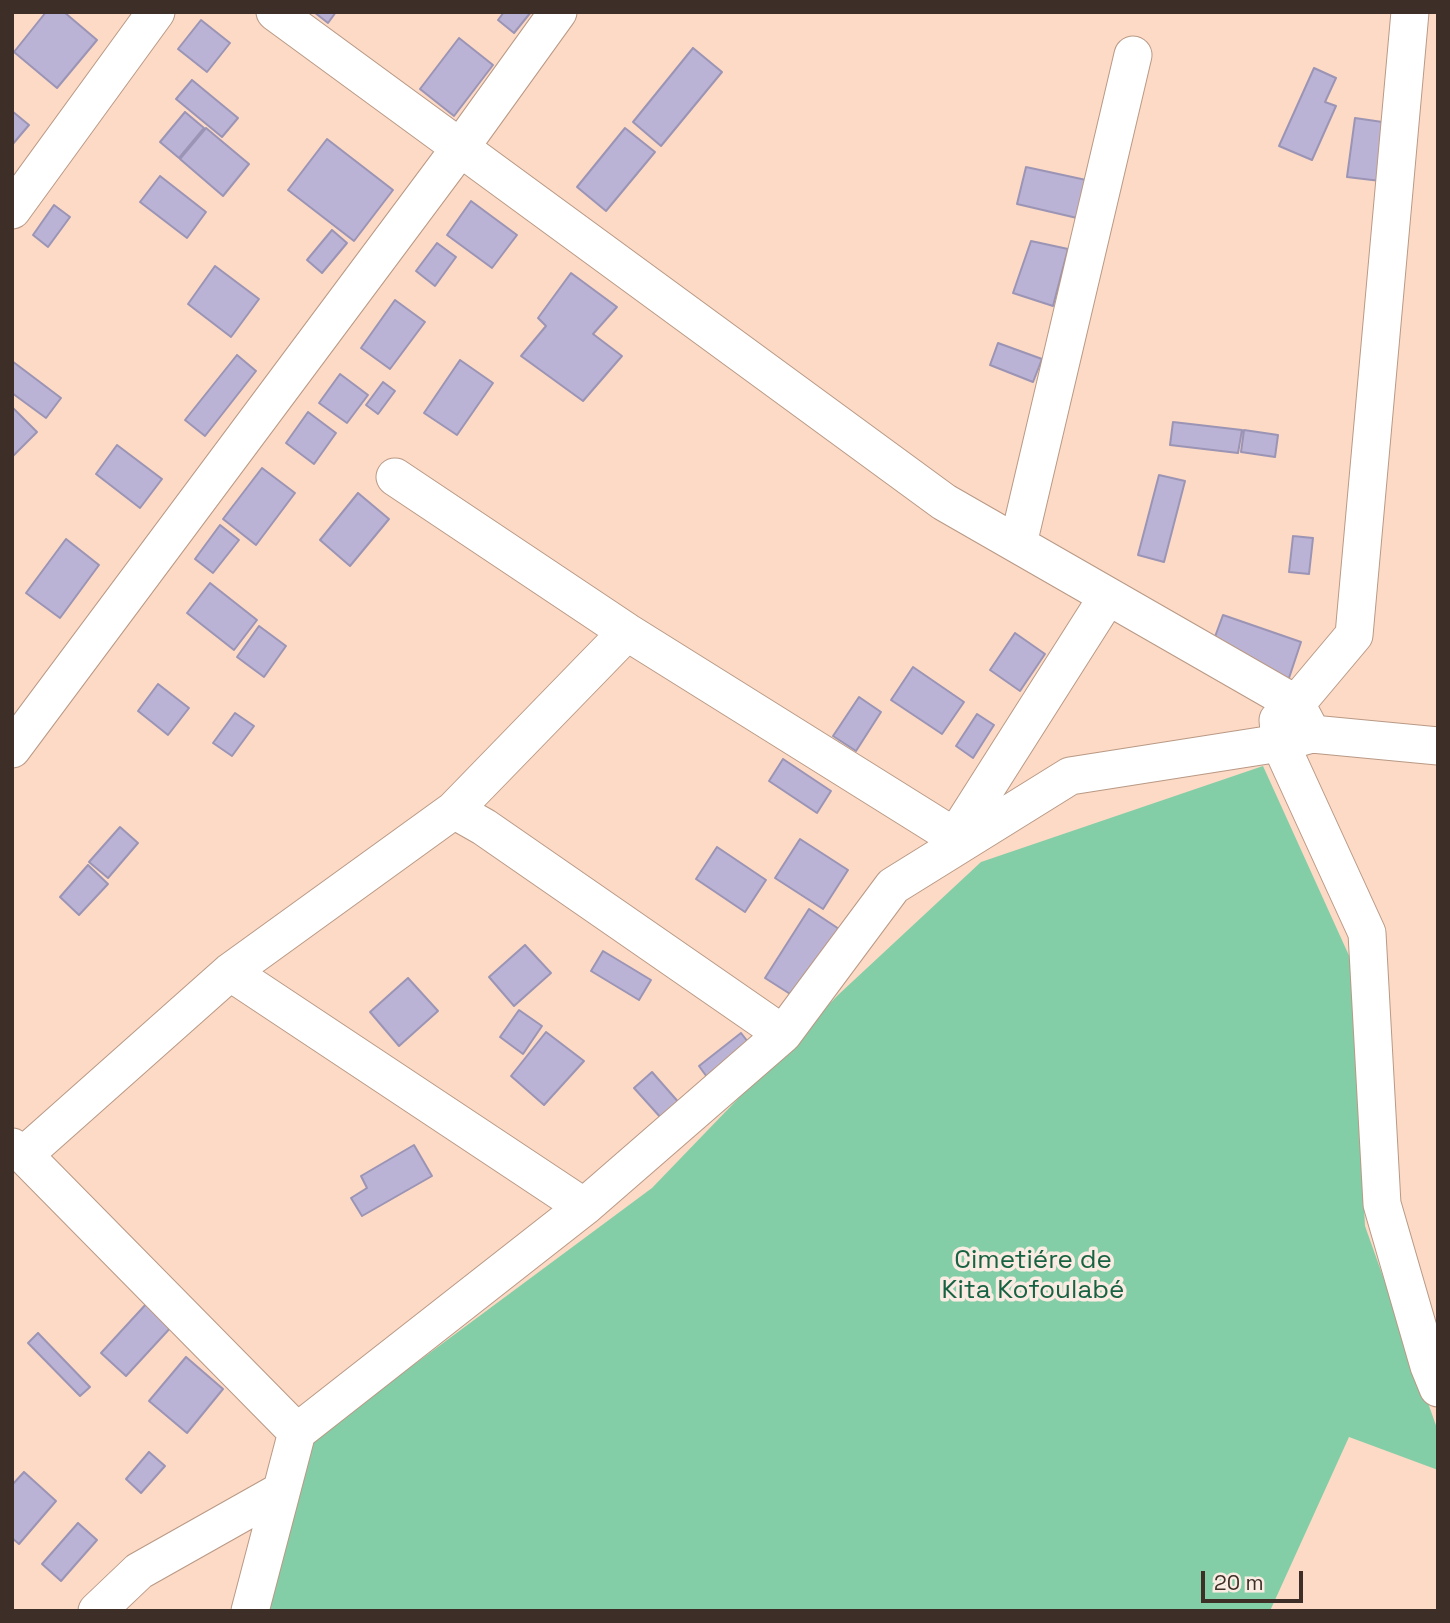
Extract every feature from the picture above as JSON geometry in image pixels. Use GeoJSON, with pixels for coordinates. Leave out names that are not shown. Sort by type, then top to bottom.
{"type":"FeatureCollection","features":[{"type":"Feature","properties":{"kind":"street"},"geometry":{"type":"LineString","coordinates":[[12,211],[156,12]]}},
{"type":"Feature","properties":{"kind":"street"},"geometry":{"type":"LineString","coordinates":[[275,12],[944,502],[1108,596],[1291,718],[1438,747]]}},
{"type":"Feature","properties":{"kind":"street"},"geometry":{"type":"LineString","coordinates":[[12,749],[460,148],[558,12]]}},
{"type":"Feature","properties":{"kind":"street"},"geometry":{"type":"LineString","coordinates":[[893,886],[1070,776],[1291,718],[1354,635],[1410,12]]}},
{"type":"Feature","properties":{"kind":"street"},"geometry":{"type":"LineString","coordinates":[[1018,544],[1133,55]]}},
{"type":"Feature","properties":{"kind":"street"},"geometry":{"type":"LineString","coordinates":[[395,477],[627,632],[956,837]]}},
{"type":"Feature","properties":{"kind":"street"},"geometry":{"type":"LineString","coordinates":[[250,1611],[297,1432],[584,1207],[782,1034],[893,886],[956,837],[1108,596]]}},
{"type":"Feature","properties":{"kind":"street"},"geometry":{"type":"LineString","coordinates":[[297,1432],[18,1151],[230,972],[454,810],[627,632]]}},
{"type":"Feature","properties":{"kind":"street"},"geometry":{"type":"LineString","coordinates":[[1291,718],[1367,933],[1382,1204],[1429,1366],[1438,1388]]}},
{"type":"Feature","properties":{"kind":"street"},"geometry":{"type":"LineString","coordinates":[[454,810],[484,827],[782,1034]]}},
{"type":"Feature","properties":{"kind":"street"},"geometry":{"type":"LineString","coordinates":[[230,972],[584,1207]]}},
{"type":"Feature","properties":{"kind":"street"},"geometry":{"type":"LineString","coordinates":[[97,1611],[139,1571],[281,1491]]}},
{"type":"Feature","properties":{"kind":"green space","name":"Cimetiére de Kita Kofoulabé"},"geometry":{"type":"Polygon","coordinates":[[[1263,766],[1351,960],[1365,1226],[1438,1431],[1438,1470],[1349,1437],[1270,1611],[269,1611],[315,1438],[652,1188],[838,995],[981,862],[1263,766]]]}},
{"type":"Feature","properties":{"kind":"building"},"geometry":{"type":"Polygon","coordinates":[[[46,12],[64,12],[97,40],[57,88],[14,52],[46,12]]]}},
{"type":"Feature","properties":{"kind":"building"},"geometry":{"type":"Polygon","coordinates":[[[314,12],[336,12],[328,23],[314,12]]]}},
{"type":"Feature","properties":{"kind":"building"},"geometry":{"type":"Polygon","coordinates":[[[504,12],[531,12],[514,33],[498,20],[504,12]]]}},
{"type":"Feature","properties":{"kind":"building"},"geometry":{"type":"Polygon","coordinates":[[[201,20],[230,43],[207,72],[178,49],[201,20]]]}},
{"type":"Feature","properties":{"kind":"building"},"geometry":{"type":"Polygon","coordinates":[[[459,38],[493,65],[454,116],[420,89],[459,38]]]}},
{"type":"Feature","properties":{"kind":"building"},"geometry":{"type":"Polygon","coordinates":[[[693,48],[722,72],[661,146],[633,122],[693,48]]]}},
{"type":"Feature","properties":{"kind":"building"},"geometry":{"type":"Polygon","coordinates":[[[1314,68],[1336,78],[1325,102],[1336,106],[1312,160],[1279,146],[1314,68]]]}},
{"type":"Feature","properties":{"kind":"building"},"geometry":{"type":"Polygon","coordinates":[[[192,80],[238,118],[222,137],[176,99],[192,80]]]}},
{"type":"Feature","properties":{"kind":"building"},"geometry":{"type":"Polygon","coordinates":[[[12,111],[29,125],[12,145],[12,111]]]}},
{"type":"Feature","properties":{"kind":"building"},"geometry":{"type":"Polygon","coordinates":[[[185,112],[204,128],[179,158],[160,142],[185,112]]]}},
{"type":"Feature","properties":{"kind":"building"},"geometry":{"type":"Polygon","coordinates":[[[1355,118],[1396,124],[1389,182],[1347,177],[1355,118]]]}},
{"type":"Feature","properties":{"kind":"building"},"geometry":{"type":"Polygon","coordinates":[[[206,128],[249,164],[223,196],[180,159],[206,128]]]}},
{"type":"Feature","properties":{"kind":"building"},"geometry":{"type":"Polygon","coordinates":[[[625,128],[655,152],[606,211],[577,187],[625,128]]]}},
{"type":"Feature","properties":{"kind":"building"},"geometry":{"type":"Polygon","coordinates":[[[327,139],[393,190],[354,241],[288,190],[327,139]]]}},
{"type":"Feature","properties":{"kind":"building"},"geometry":{"type":"Polygon","coordinates":[[[1026,167],[1086,180],[1077,218],[1017,204],[1026,167]]]}},
{"type":"Feature","properties":{"kind":"building"},"geometry":{"type":"Polygon","coordinates":[[[160,176],[206,212],[187,238],[140,202],[160,176]]]}},
{"type":"Feature","properties":{"kind":"building"},"geometry":{"type":"Polygon","coordinates":[[[471,201],[517,235],[492,268],[447,235],[471,201]]]}},
{"type":"Feature","properties":{"kind":"building"},"geometry":{"type":"Polygon","coordinates":[[[54,205],[70,217],[48,247],[33,235],[54,205]]]}},
{"type":"Feature","properties":{"kind":"building"},"geometry":{"type":"Polygon","coordinates":[[[332,230],[347,243],[322,273],[307,260],[332,230]]]}},
{"type":"Feature","properties":{"kind":"building"},"geometry":{"type":"Polygon","coordinates":[[[1031,241],[1068,249],[1053,306],[1013,293],[1031,241]]]}},
{"type":"Feature","properties":{"kind":"building"},"geometry":{"type":"Polygon","coordinates":[[[437,243],[456,257],[435,286],[416,271],[437,243]]]}},
{"type":"Feature","properties":{"kind":"building"},"geometry":{"type":"Polygon","coordinates":[[[215,266],[259,299],[231,337],[188,304],[215,266]]]}},
{"type":"Feature","properties":{"kind":"building"},"geometry":{"type":"Polygon","coordinates":[[[571,273],[617,307],[593,334],[622,356],[583,401],[521,356],[546,326],[538,318],[571,273]]]}},
{"type":"Feature","properties":{"kind":"building"},"geometry":{"type":"Polygon","coordinates":[[[395,300],[425,322],[390,369],[361,348],[395,300]]]}},
{"type":"Feature","properties":{"kind":"building"},"geometry":{"type":"Polygon","coordinates":[[[998,343],[1042,359],[1033,382],[990,365],[998,343]]]}},
{"type":"Feature","properties":{"kind":"building"},"geometry":{"type":"Polygon","coordinates":[[[237,355],[256,371],[205,436],[185,420],[237,355]]]}},
{"type":"Feature","properties":{"kind":"building"},"geometry":{"type":"Polygon","coordinates":[[[460,360],[493,383],[457,435],[424,413],[460,360]]]}},
{"type":"Feature","properties":{"kind":"building"},"geometry":{"type":"Polygon","coordinates":[[[12,361],[61,398],[46,418],[12,393],[12,361]]]}},
{"type":"Feature","properties":{"kind":"building"},"geometry":{"type":"Polygon","coordinates":[[[340,374],[368,395],[347,423],[319,403],[340,374]]]}},
{"type":"Feature","properties":{"kind":"building"},"geometry":{"type":"Polygon","coordinates":[[[383,382],[395,391],[378,414],[366,405],[383,382]]]}},
{"type":"Feature","properties":{"kind":"building"},"geometry":{"type":"Polygon","coordinates":[[[12,407],[37,432],[12,457],[12,407]]]}},
{"type":"Feature","properties":{"kind":"building"},"geometry":{"type":"Polygon","coordinates":[[[308,412],[336,433],[314,464],[286,443],[308,412]]]}},
{"type":"Feature","properties":{"kind":"building"},"geometry":{"type":"Polygon","coordinates":[[[1173,422],[1242,430],[1238,453],[1170,445],[1173,422]]]}},
{"type":"Feature","properties":{"kind":"building"},"geometry":{"type":"Polygon","coordinates":[[[1244,430],[1278,435],[1275,457],[1241,452],[1244,430]]]}},
{"type":"Feature","properties":{"kind":"building"},"geometry":{"type":"Polygon","coordinates":[[[117,445],[162,479],[140,508],[96,474],[117,445]]]}},
{"type":"Feature","properties":{"kind":"building"},"geometry":{"type":"Polygon","coordinates":[[[262,468],[295,493],[256,545],[223,519],[262,468]]]}},
{"type":"Feature","properties":{"kind":"building"},"geometry":{"type":"Polygon","coordinates":[[[1159,475],[1185,481],[1164,562],[1138,555],[1159,475]]]}},
{"type":"Feature","properties":{"kind":"building"},"geometry":{"type":"Polygon","coordinates":[[[358,493],[389,519],[350,566],[320,540],[358,493]]]}},
{"type":"Feature","properties":{"kind":"building"},"geometry":{"type":"Polygon","coordinates":[[[220,525],[239,540],[213,573],[195,559],[220,525]]]}},
{"type":"Feature","properties":{"kind":"building"},"geometry":{"type":"Polygon","coordinates":[[[1293,536],[1313,538],[1309,574],[1289,572],[1293,536]]]}},
{"type":"Feature","properties":{"kind":"building"},"geometry":{"type":"Polygon","coordinates":[[[66,539],[99,565],[60,618],[26,593],[66,539]]]}},
{"type":"Feature","properties":{"kind":"building"},"geometry":{"type":"Polygon","coordinates":[[[210,583],[257,620],[234,650],[187,613],[210,583]]]}},
{"type":"Feature","properties":{"kind":"building"},"geometry":{"type":"Polygon","coordinates":[[[1223,615],[1301,642],[1288,681],[1209,653],[1223,615]]]}},
{"type":"Feature","properties":{"kind":"building"},"geometry":{"type":"Polygon","coordinates":[[[259,626],[286,646],[264,677],[237,657],[259,626]]]}},
{"type":"Feature","properties":{"kind":"building"},"geometry":{"type":"Polygon","coordinates":[[[1015,633],[1045,654],[1020,691],[990,670],[1015,633]]]}},
{"type":"Feature","properties":{"kind":"building"},"geometry":{"type":"Polygon","coordinates":[[[913,667],[964,702],[942,734],[891,700],[913,667]]]}},
{"type":"Feature","properties":{"kind":"building"},"geometry":{"type":"Polygon","coordinates":[[[158,684],[189,708],[168,735],[138,711],[158,684]]]}},
{"type":"Feature","properties":{"kind":"building"},"geometry":{"type":"Polygon","coordinates":[[[859,697],[881,712],[856,751],[833,736],[859,697]]]}},
{"type":"Feature","properties":{"kind":"building"},"geometry":{"type":"Polygon","coordinates":[[[235,713],[254,726],[232,756],[213,743],[235,713]]]}},
{"type":"Feature","properties":{"kind":"building"},"geometry":{"type":"Polygon","coordinates":[[[977,714],[994,725],[973,758],[956,746],[977,714]]]}},
{"type":"Feature","properties":{"kind":"building"},"geometry":{"type":"Polygon","coordinates":[[[783,759],[831,791],[817,813],[769,781],[783,759]]]}},
{"type":"Feature","properties":{"kind":"building"},"geometry":{"type":"Polygon","coordinates":[[[120,827],[138,843],[108,878],[89,862],[120,827]]]}},
{"type":"Feature","properties":{"kind":"building"},"geometry":{"type":"Polygon","coordinates":[[[800,839],[848,870],[823,909],[775,878],[800,839]]]}},
{"type":"Feature","properties":{"kind":"building"},"geometry":{"type":"Polygon","coordinates":[[[717,847],[766,880],[745,912],[696,879],[717,847]]]}},
{"type":"Feature","properties":{"kind":"building"},"geometry":{"type":"Polygon","coordinates":[[[88,865],[108,884],[79,915],[60,897],[88,865]]]}},
{"type":"Feature","properties":{"kind":"building"},"geometry":{"type":"Polygon","coordinates":[[[809,909],[842,931],[798,999],[765,978],[809,909]]]}},
{"type":"Feature","properties":{"kind":"building"},"geometry":{"type":"Polygon","coordinates":[[[525,945],[551,973],[514,1006],[489,977],[525,945]]]}},
{"type":"Feature","properties":{"kind":"building"},"geometry":{"type":"Polygon","coordinates":[[[603,951],[651,980],[639,1000],[591,971],[603,951]]]}},
{"type":"Feature","properties":{"kind":"building"},"geometry":{"type":"Polygon","coordinates":[[[408,978],[438,1011],[399,1046],[370,1012],[408,978]]]}},
{"type":"Feature","properties":{"kind":"building"},"geometry":{"type":"Polygon","coordinates":[[[519,1010],[542,1026],[523,1054],[500,1037],[519,1010]]]}},
{"type":"Feature","properties":{"kind":"building"},"geometry":{"type":"Polygon","coordinates":[[[546,1032],[584,1061],[544,1105],[511,1076],[546,1032]]]}},
{"type":"Feature","properties":{"kind":"building"},"geometry":{"type":"Polygon","coordinates":[[[741,1033],[755,1051],[712,1084],[699,1066],[741,1033]]]}},
{"type":"Feature","properties":{"kind":"building"},"geometry":{"type":"Polygon","coordinates":[[[652,1072],[688,1113],[671,1129],[634,1088],[652,1072]]]}},
{"type":"Feature","properties":{"kind":"building"},"geometry":{"type":"Polygon","coordinates":[[[414,1145],[432,1176],[362,1216],[351,1198],[367,1188],[361,1176],[414,1145]]]}},
{"type":"Feature","properties":{"kind":"building"},"geometry":{"type":"Polygon","coordinates":[[[148,1302],[173,1325],[126,1376],[101,1353],[148,1302]]]}},
{"type":"Feature","properties":{"kind":"building"},"geometry":{"type":"Polygon","coordinates":[[[38,1333],[90,1387],[80,1396],[28,1343],[38,1333]]]}},
{"type":"Feature","properties":{"kind":"building"},"geometry":{"type":"Polygon","coordinates":[[[186,1357],[223,1389],[187,1433],[149,1401],[186,1357]]]}},
{"type":"Feature","properties":{"kind":"building"},"geometry":{"type":"Polygon","coordinates":[[[149,1452],[165,1466],[141,1493],[126,1479],[149,1452]]]}},
{"type":"Feature","properties":{"kind":"building"},"geometry":{"type":"Polygon","coordinates":[[[24,1472],[56,1501],[19,1544],[12,1538],[12,1485],[24,1472]]]}},
{"type":"Feature","properties":{"kind":"building"},"geometry":{"type":"Polygon","coordinates":[[[78,1523],[97,1540],[61,1581],[42,1564],[78,1523]]]}}]}
